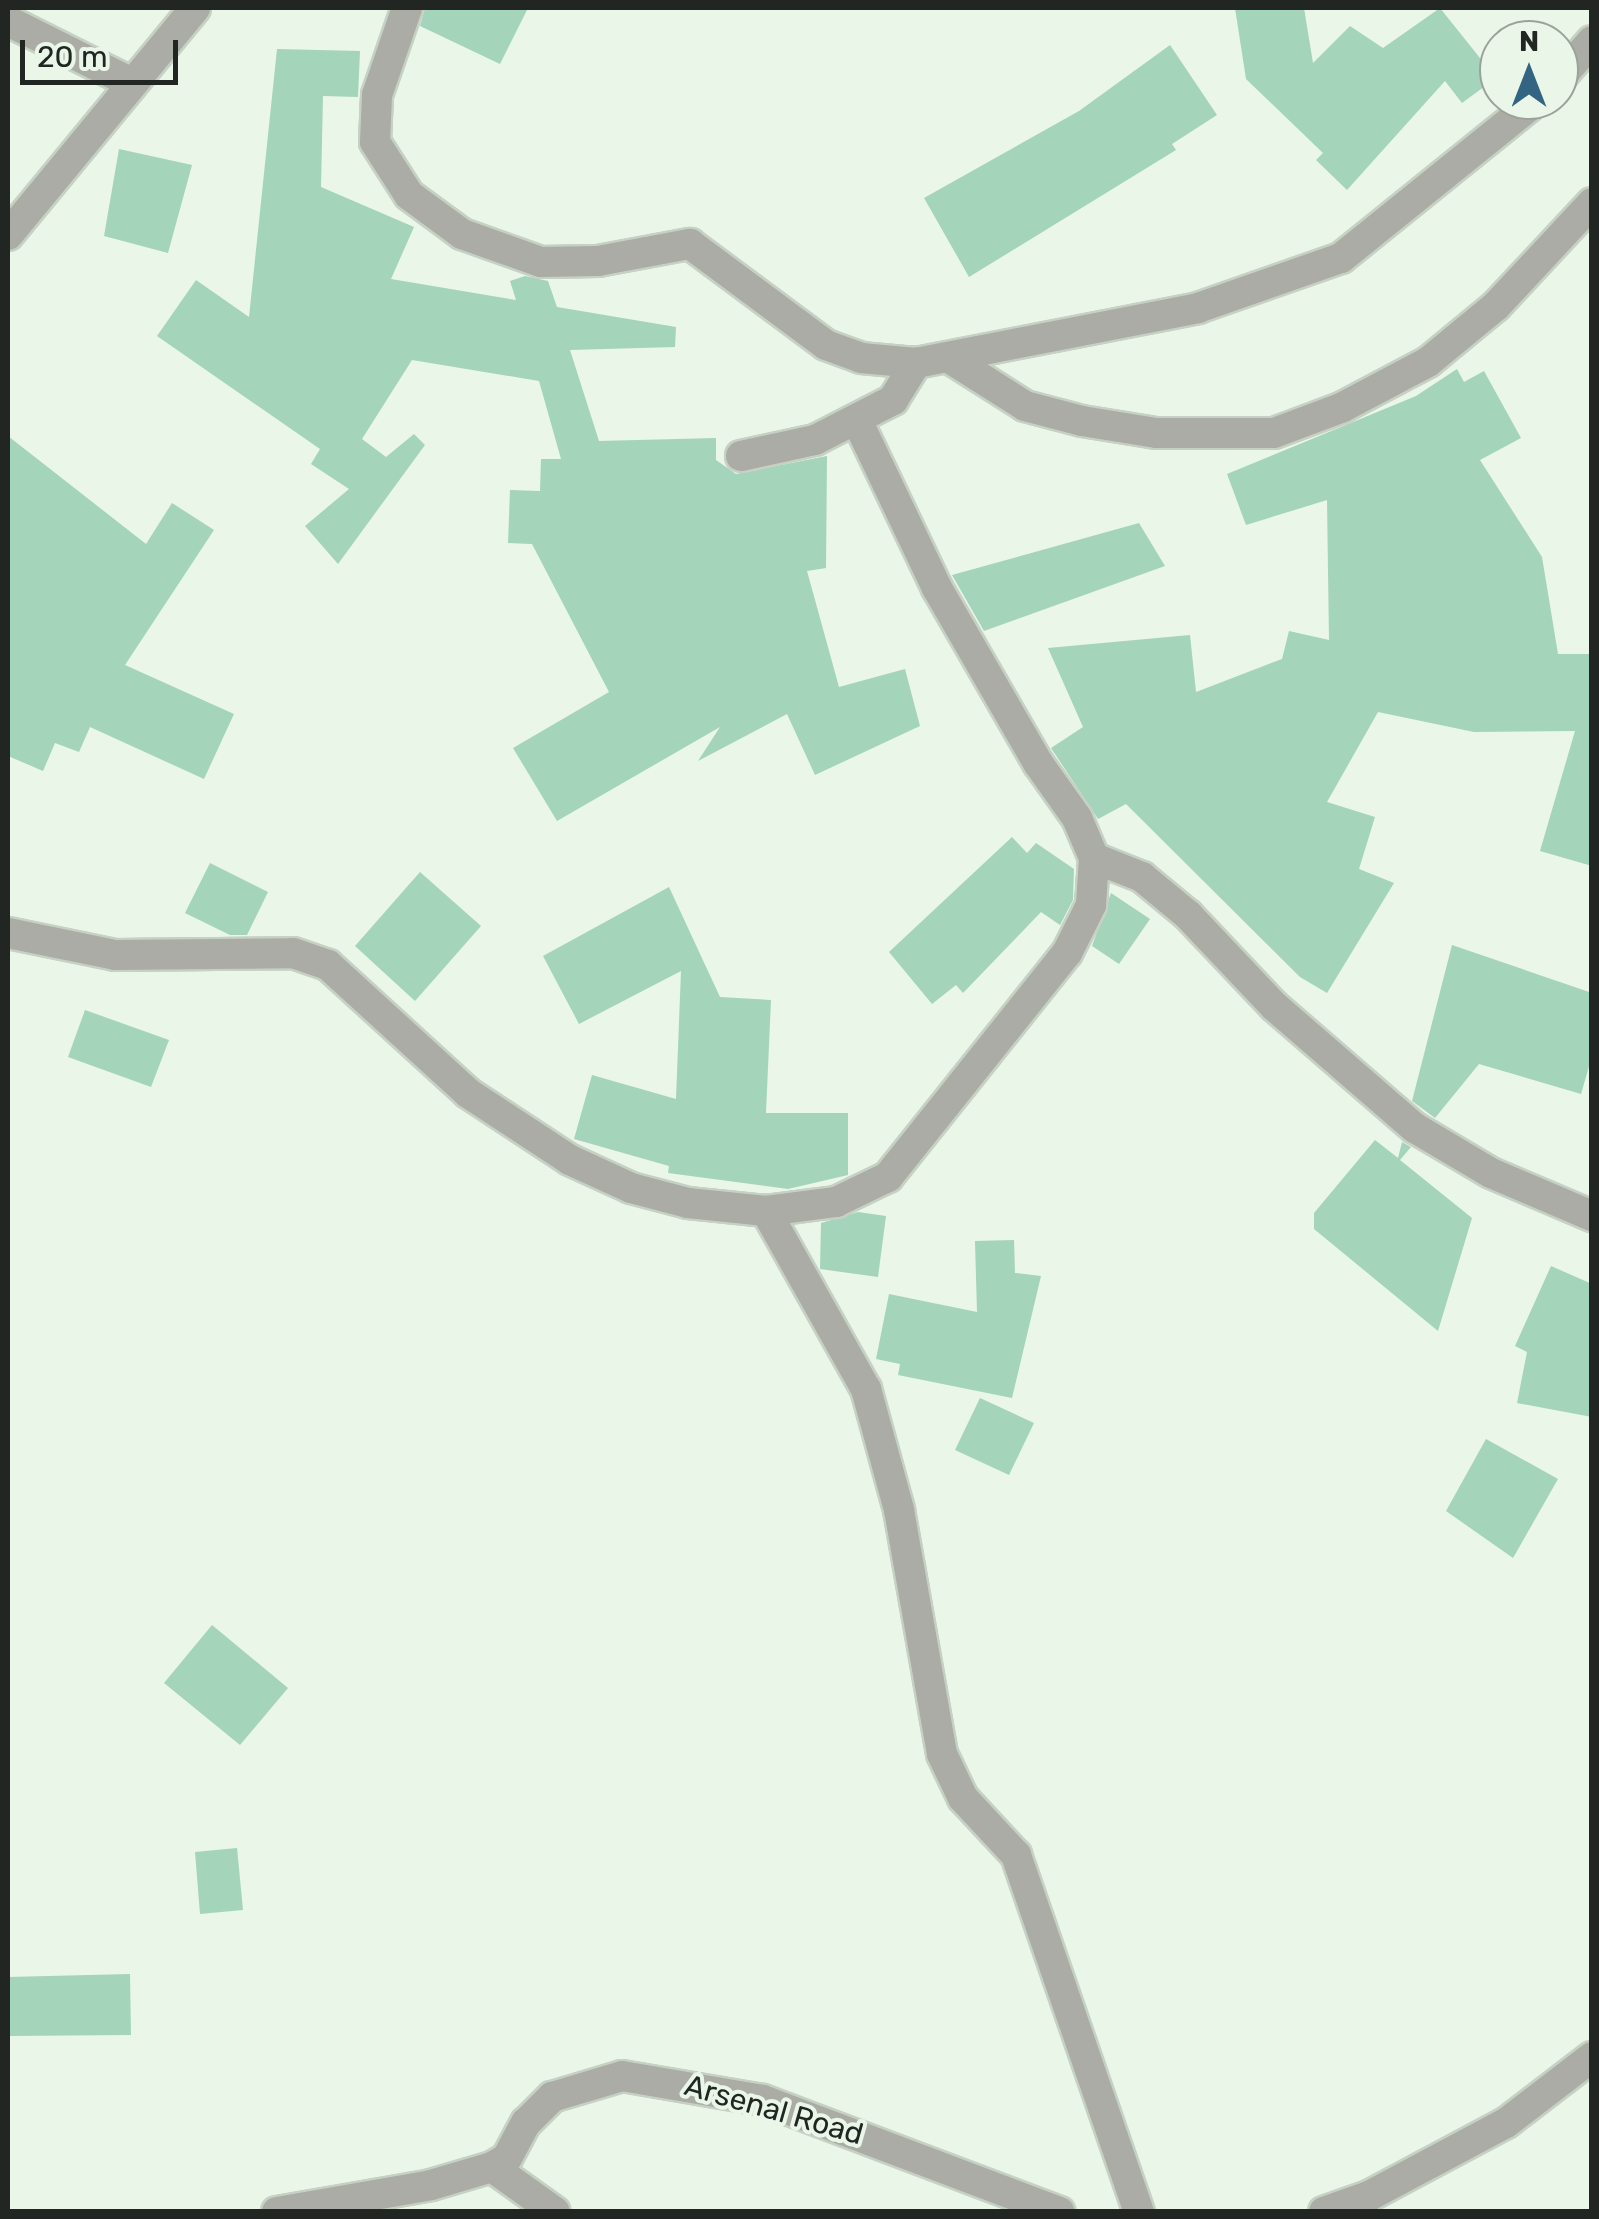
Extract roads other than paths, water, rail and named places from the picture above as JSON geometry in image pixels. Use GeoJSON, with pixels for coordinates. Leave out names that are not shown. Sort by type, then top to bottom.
{"type":"FeatureCollection","features":[{"type":"Feature","properties":{"kind":"street"},"geometry":{"type":"LineString","coordinates":[[8,236],[195,8]]}},
{"type":"Feature","properties":{"kind":"street"},"geometry":{"type":"LineString","coordinates":[[407,8],[376,95],[375,142],[408,195],[462,234],[541,262],[598,261],[690,244],[826,345],[861,358],[916,363],[951,359],[1198,308],[1341,258],[1512,120]]}},
{"type":"Feature","properties":{"kind":"street"},"geometry":{"type":"LineString","coordinates":[[8,21],[132,83]]}},
{"type":"Feature","properties":{"kind":"street"},"geometry":{"type":"LineString","coordinates":[[951,359],[1025,406],[1082,421],[1156,434],[1274,432],[1341,408],[1428,362],[1496,306],[1592,203]]}},
{"type":"Feature","properties":{"kind":"street"},"geometry":{"type":"LineString","coordinates":[[741,456],[816,440],[857,420],[893,400],[916,363]]}},
{"type":"Feature","properties":{"kind":"street"},"geometry":{"type":"LineString","coordinates":[[8,933],[115,955],[292,953],[328,965],[468,1093],[570,1160],[631,1188],[688,1203],[766,1211],[836,1202],[888,1177],[1067,953],[1091,905],[1094,858],[938,588],[857,420]]}},
{"type":"Feature","properties":{"kind":"street"},"geometry":{"type":"LineString","coordinates":[[1094,858],[1142,877],[1188,915],[1274,1006],[1415,1128],[1492,1173],[1592,1216]]}},
{"type":"Feature","properties":{"kind":"street"},"geometry":{"type":"LineString","coordinates":[[766,1211],[872,1405],[899,1510],[942,1754],[962,1798],[1016,1855],[1140,2212]]}},
{"type":"Feature","properties":{"kind":"street"},"geometry":{"type":"LineString","coordinates":[[1324,2212],[1369,2196],[1506,2123],[1592,2057]]}},
{"type":"Feature","properties":{"kind":"street","name":"Arsenal Road"},"geometry":{"type":"LineString","coordinates":[[492,2167],[507,2158],[526,2123],[552,2097],[597,2080],[634,2077],[764,2100],[1060,2212]]}},
{"type":"Feature","properties":{"kind":"street"},"geometry":{"type":"LineString","coordinates":[[277,2212],[431,2185],[492,2167],[555,2212]]}}]}
